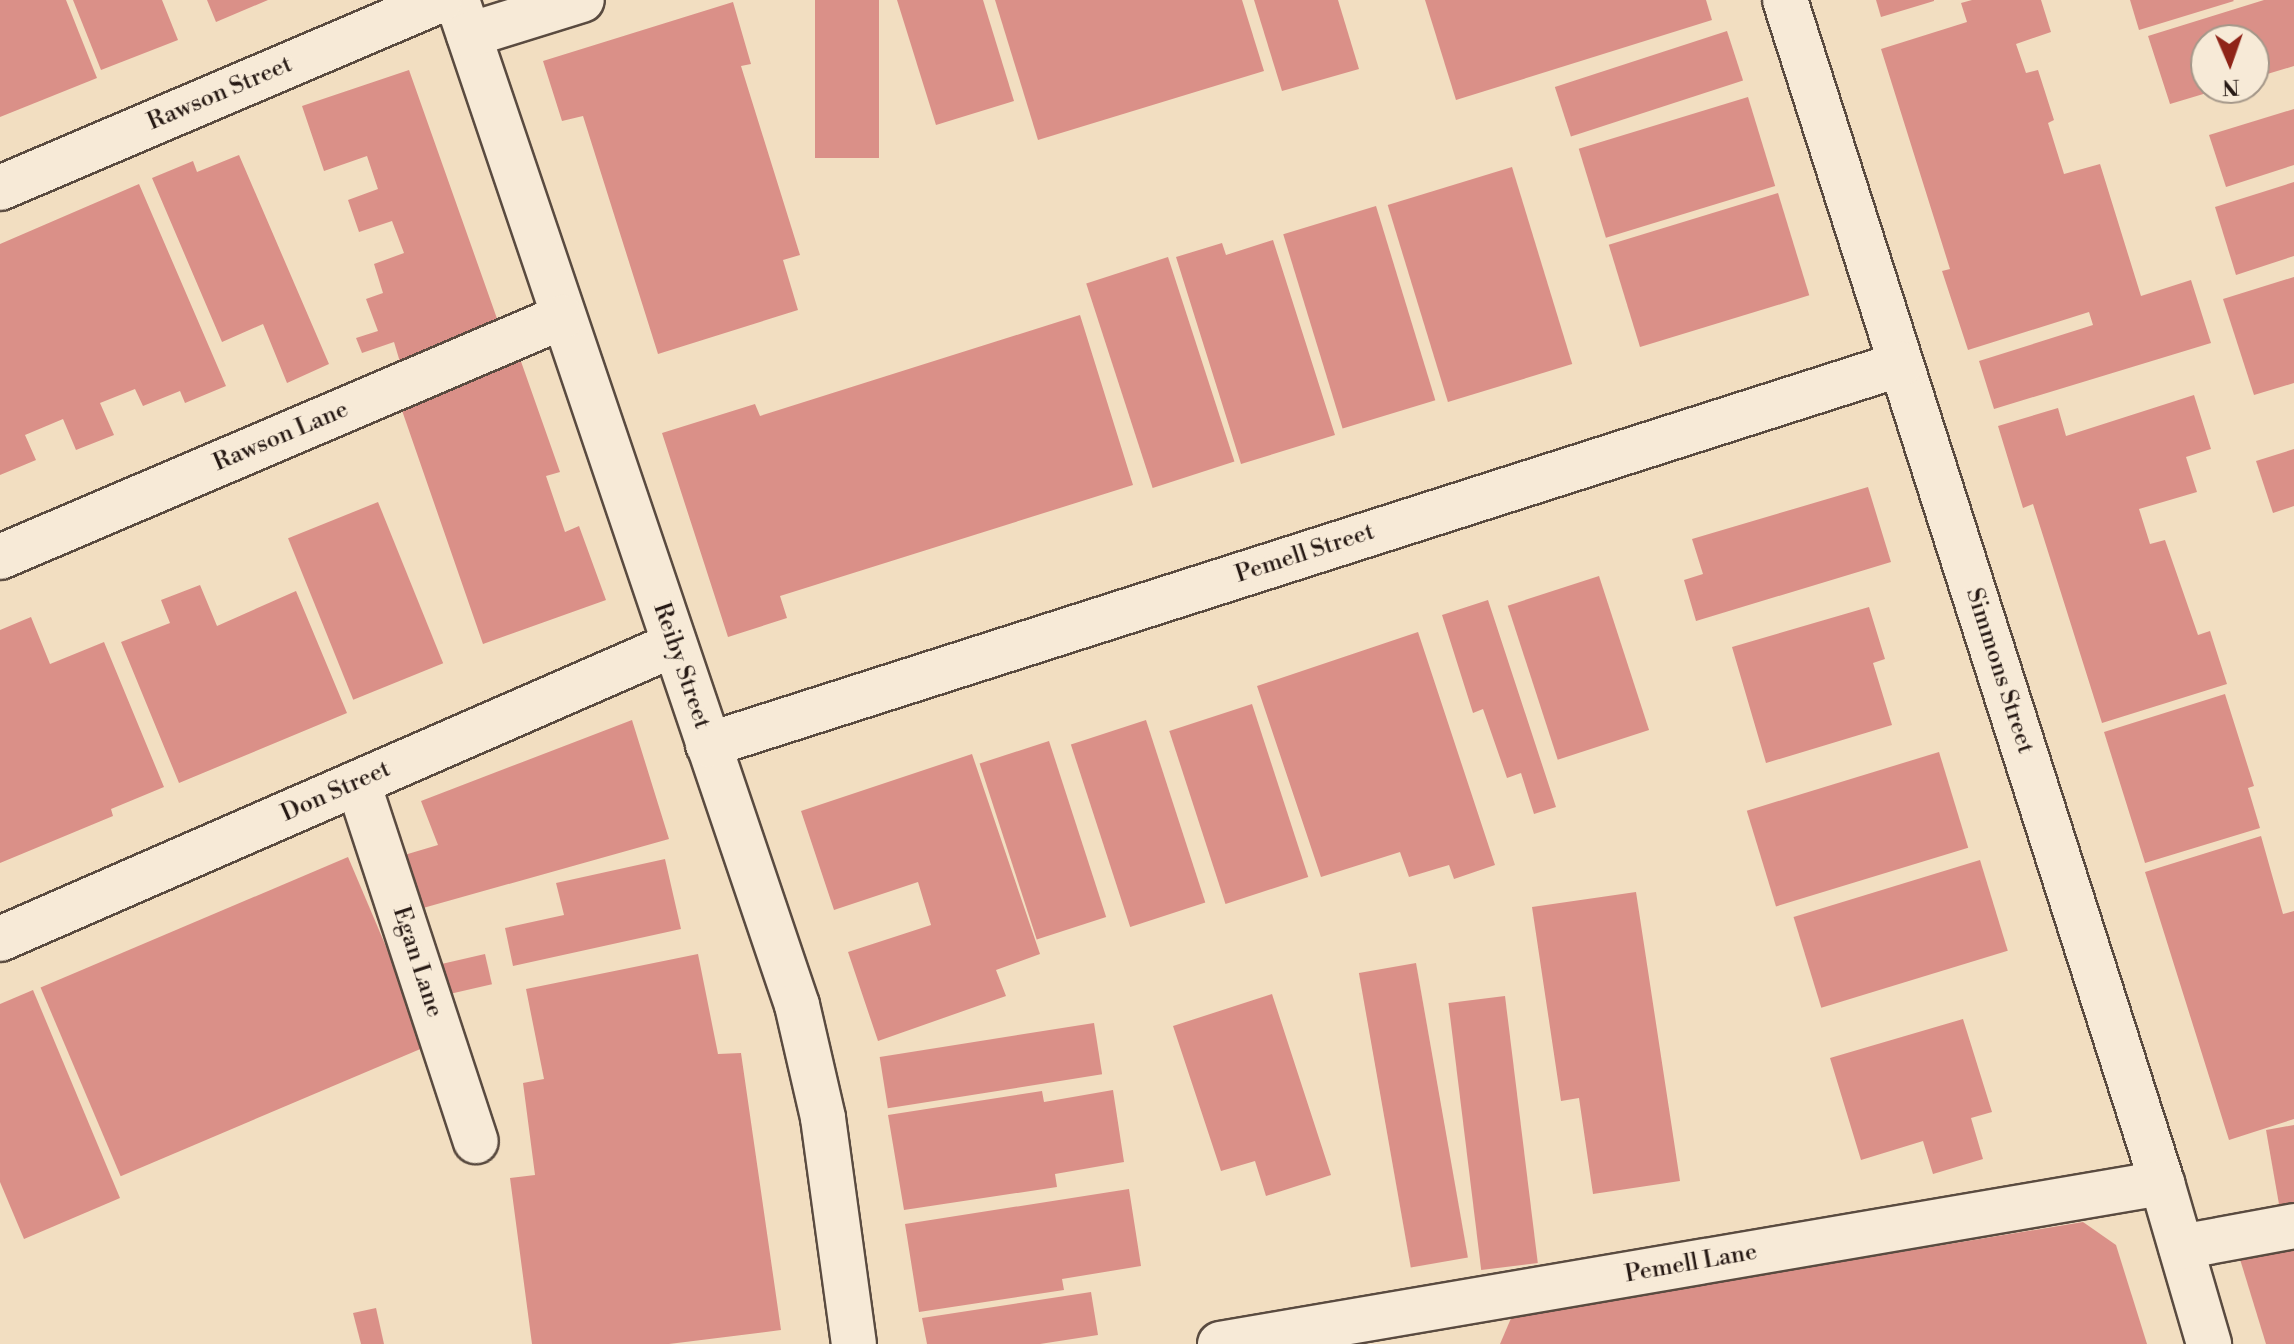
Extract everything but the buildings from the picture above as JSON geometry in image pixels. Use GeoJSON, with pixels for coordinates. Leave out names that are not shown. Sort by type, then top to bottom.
{"type":"FeatureCollection","features":[{"type":"Feature","properties":{"kind":"street","name":"Rawson Street"},"geometry":{"type":"LineString","coordinates":[[0,188],[440,0]]}},
{"type":"Feature","properties":{"kind":"street"},"geometry":{"type":"LineString","coordinates":[[463,18],[582,0]]}},
{"type":"Feature","properties":{"kind":"street","name":"Simmons Street"},"geometry":{"type":"LineString","coordinates":[[1785,0],[2162,1183],[2209,1344]]}},
{"type":"Feature","properties":{"kind":"street","name":"Reiby Street"},"geometry":{"type":"LineString","coordinates":[[463,18],[797,1005],[823,1118],[854,1344]]}},
{"type":"Feature","properties":{"kind":"street","name":"Rawson Lane"},"geometry":{"type":"LineString","coordinates":[[0,557],[562,317]]}},
{"type":"Feature","properties":{"kind":"street","name":"Pemell Street"},"geometry":{"type":"LineString","coordinates":[[708,745],[1901,364]]}},
{"type":"Feature","properties":{"kind":"street","name":"Don Street"},"geometry":{"type":"LineString","coordinates":[[0,939],[673,645]]}},
{"type":"Feature","properties":{"kind":"street","name":"Egan Lane"},"geometry":{"type":"LineString","coordinates":[[358,783],[476,1141]]}},
{"type":"Feature","properties":{"kind":"street","name":"Pemell Lane"},"geometry":{"type":"LineString","coordinates":[[1220,1344],[2162,1183]]}},
{"type":"Feature","properties":{"kind":"street"},"geometry":{"type":"LineString","coordinates":[[2181,1247],[2294,1226]]}}]}
